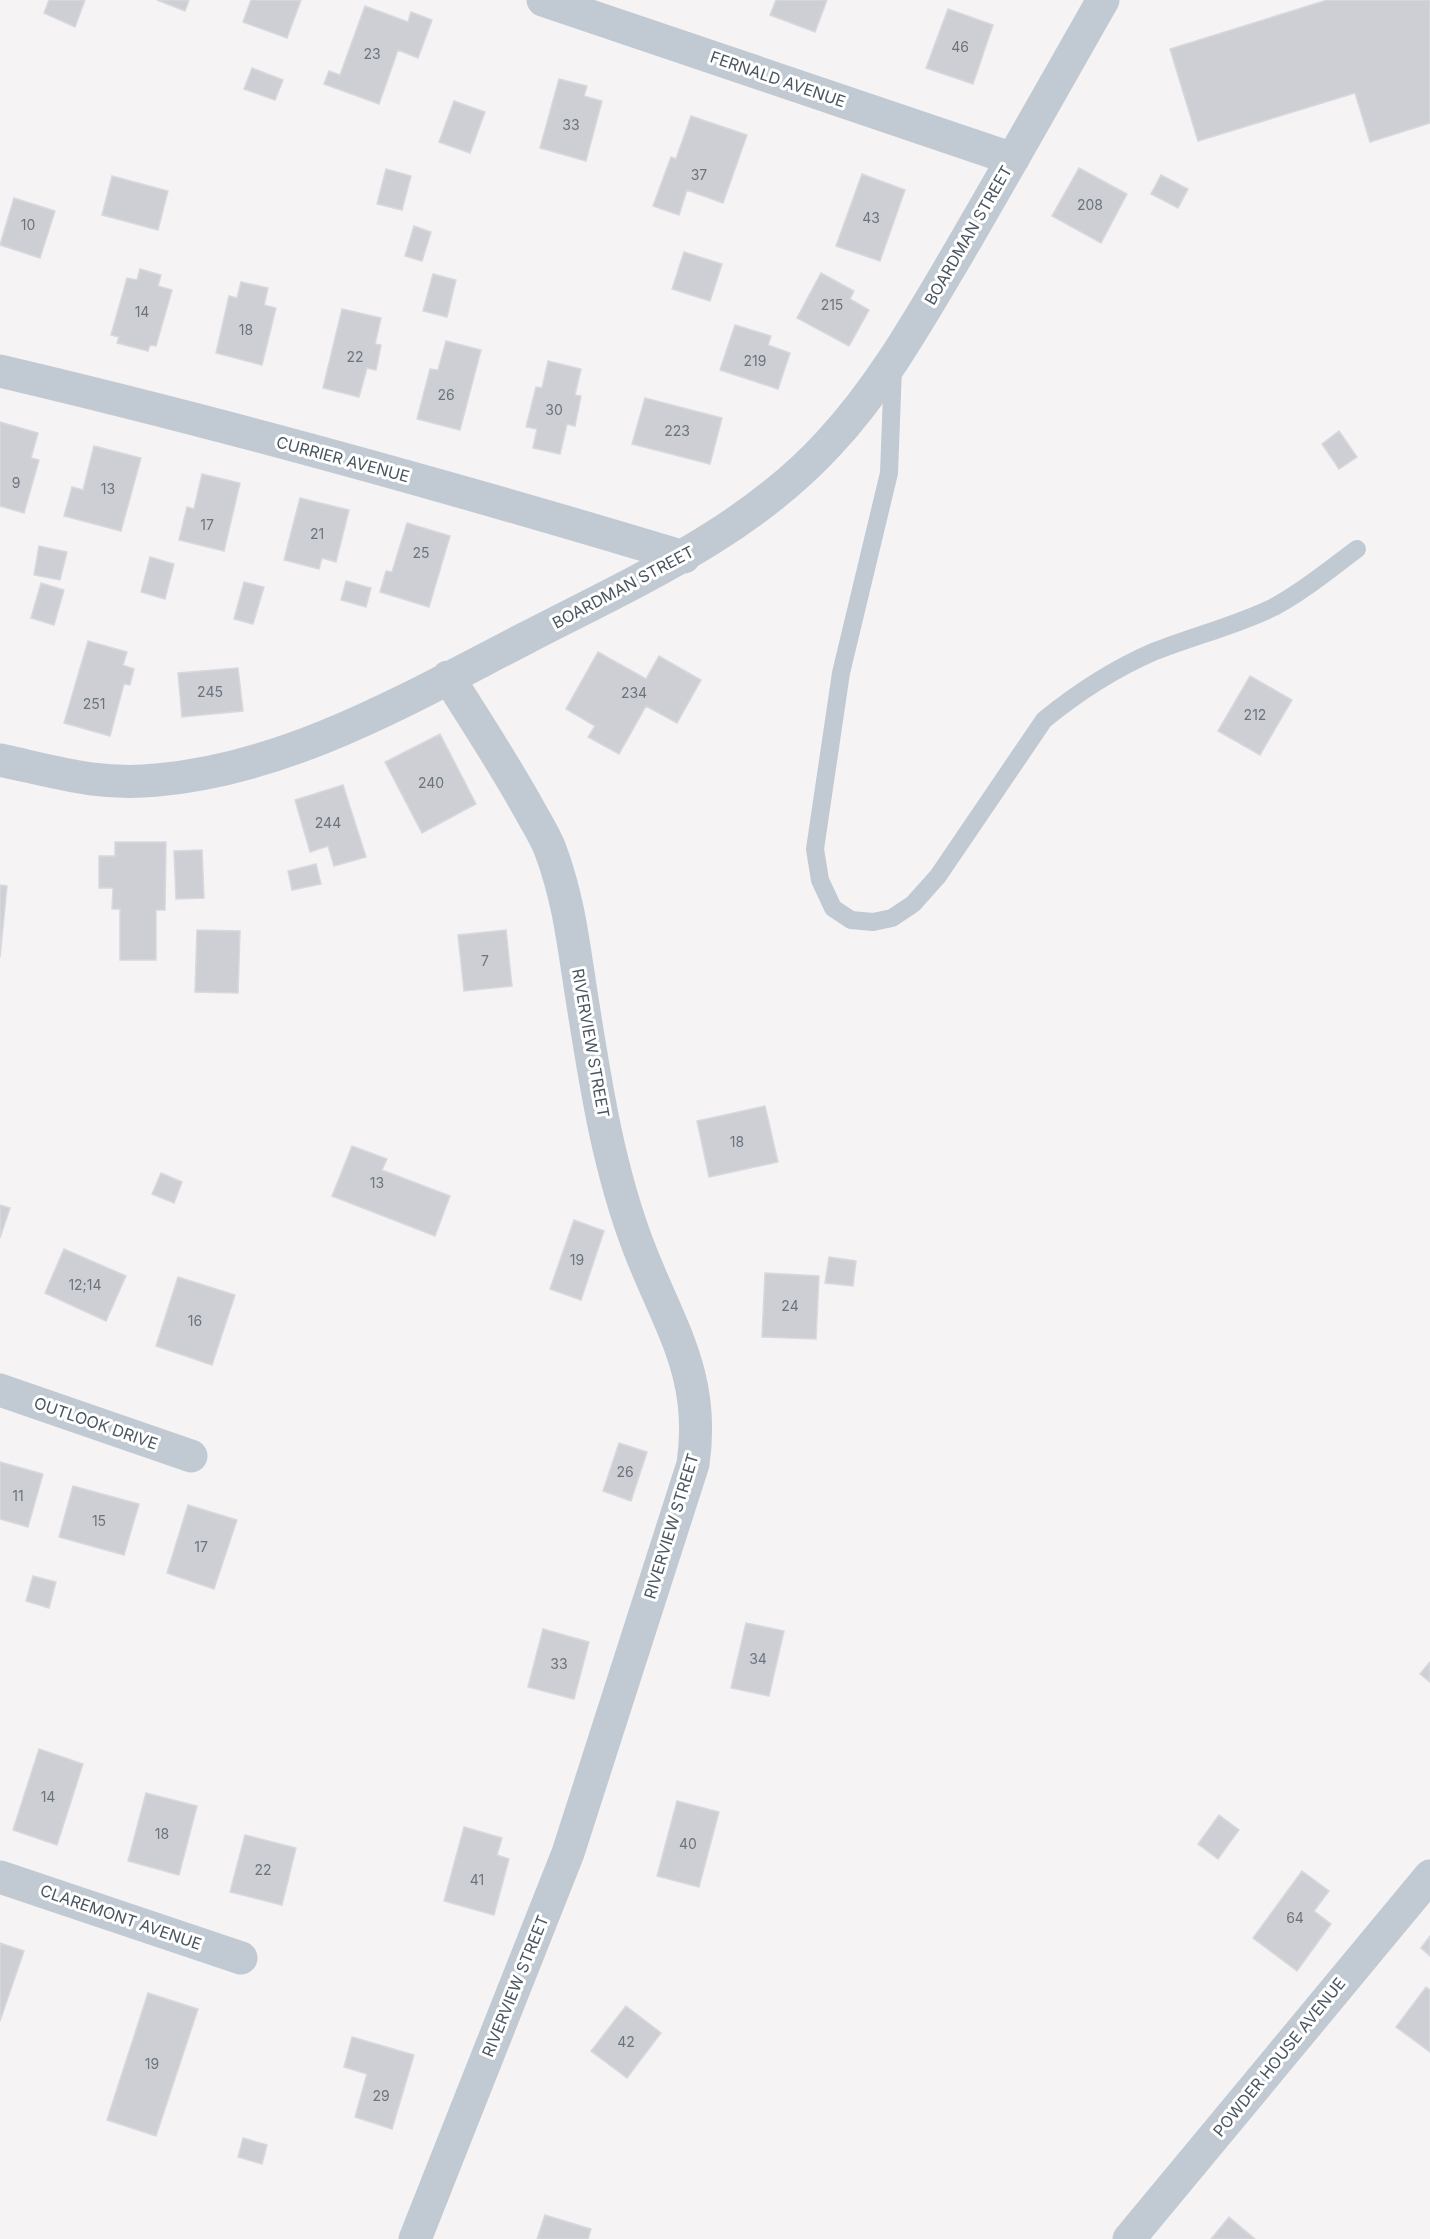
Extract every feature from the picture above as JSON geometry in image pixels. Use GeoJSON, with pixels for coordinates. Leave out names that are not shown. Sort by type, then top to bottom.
{"type":"FeatureCollection","features":[{"type":"Feature","properties":{"kind":"street","name":"FERNALD AVENUE"},"geometry":{"type":"LineString","coordinates":[[543,0],[1013,159]]}},
{"type":"Feature","properties":{"kind":"street","name":"BOARDMAN STREET"},"geometry":{"type":"LineString","coordinates":[[0,760],[89,781],[156,780],[231,768],[280,753],[359,723],[684,557],[745,515],[800,472],[828,445],[860,407],[893,360],[1013,159],[1103,0]]}},
{"type":"Feature","properties":{"kind":"street","name":"CURRIER AVENUE"},"geometry":{"type":"LineString","coordinates":[[0,371],[147,406],[515,506],[684,557]]}},
{"type":"Feature","properties":{"kind":"street","name":"RIVERVIEW STREET"},"geometry":{"type":"LineString","coordinates":[[415,2239],[568,1853],[693,1464],[697,1434],[690,1372],[681,1341],[639,1248],[615,1178],[582,1004],[571,919],[549,848],[511,776],[448,677]]}},
{"type":"Feature","properties":{"kind":"street","name":"OUTLOOK DRIVE"},"geometry":{"type":"LineString","coordinates":[[0,1390],[191,1456]]}},
{"type":"Feature","properties":{"kind":"street","name":"POWDER HOUSE AVENUE"},"geometry":{"type":"LineString","coordinates":[[1129,2239],[1430,1876]]}},
{"type":"Feature","properties":{"kind":"street","name":"CLAREMONT AVENUE"},"geometry":{"type":"LineString","coordinates":[[0,1877],[241,1958]]}},
{"type":"Feature","properties":{"kind":"lane"},"geometry":{"type":"LineString","coordinates":[[893,360],[889,473],[841,673],[815,849],[820,880],[833,908],[851,920],[873,922],[892,918],[913,904],[938,876],[1044,720],[1065,703],[1099,680],[1150,653],[1211,633],[1276,606],[1357,549]]}},
{"type":"Feature","properties":{"kind":"building"},"geometry":{"type":"Polygon","coordinates":[[[49,0],[85,0],[75,27],[44,13],[49,0]]]}},
{"type":"Feature","properties":{"kind":"building"},"geometry":{"type":"Polygon","coordinates":[[[157,0],[189,0],[185,11],[157,0]]]}},
{"type":"Feature","properties":{"kind":"building"},"geometry":{"type":"Polygon","coordinates":[[[251,0],[301,0],[287,38],[243,22],[251,0]]]}},
{"type":"Feature","properties":{"kind":"building"},"geometry":{"type":"Polygon","coordinates":[[[776,0],[827,0],[815,32],[770,15],[776,0]]]}},
{"type":"Feature","properties":{"kind":"building"},"geometry":{"type":"Polygon","coordinates":[[[1327,0],[1430,0],[1430,123],[1370,142],[1355,93],[1198,141],[1170,49],[1327,0]]]}},
{"type":"Feature","properties":{"kind":"building"},"geometry":{"type":"Polygon","coordinates":[[[365,6],[408,22],[411,12],[432,20],[418,58],[398,50],[379,104],[324,84],[329,71],[340,75],[365,6]]]}},
{"type":"Feature","properties":{"kind":"building"},"geometry":{"type":"Polygon","coordinates":[[[948,9],[993,25],[973,84],[926,68],[948,9]]]}},
{"type":"Feature","properties":{"kind":"building"},"geometry":{"type":"Polygon","coordinates":[[[252,68],[283,80],[275,100],[244,89],[252,68]]]}},
{"type":"Feature","properties":{"kind":"building"},"geometry":{"type":"Polygon","coordinates":[[[559,79],[587,86],[584,96],[602,101],[586,161],[540,148],[559,79]]]}},
{"type":"Feature","properties":{"kind":"building"},"geometry":{"type":"Polygon","coordinates":[[[454,101],[485,112],[470,153],[439,142],[454,101]]]}},
{"type":"Feature","properties":{"kind":"building"},"geometry":{"type":"Polygon","coordinates":[[[691,116],[747,135],[723,203],[687,190],[679,215],[653,206],[671,157],[676,159],[691,116]]]}},
{"type":"Feature","properties":{"kind":"building"},"geometry":{"type":"Polygon","coordinates":[[[1079,168],[1127,194],[1101,243],[1052,216],[1079,168]]]}},
{"type":"Feature","properties":{"kind":"building"},"geometry":{"type":"Polygon","coordinates":[[[386,169],[411,176],[402,210],[377,204],[386,169]]]}},
{"type":"Feature","properties":{"kind":"building"},"geometry":{"type":"Polygon","coordinates":[[[862,174],[905,190],[880,261],[836,246],[862,174]]]}},
{"type":"Feature","properties":{"kind":"building"},"geometry":{"type":"Polygon","coordinates":[[[1161,175],[1188,189],[1178,208],[1151,194],[1161,175]]]}},
{"type":"Feature","properties":{"kind":"building"},"geometry":{"type":"Polygon","coordinates":[[[112,176],[168,191],[158,230],[102,215],[112,176]]]}},
{"type":"Feature","properties":{"kind":"building"},"geometry":{"type":"Polygon","coordinates":[[[14,198],[55,211],[40,258],[0,245],[14,198]]]}},
{"type":"Feature","properties":{"kind":"building"},"geometry":{"type":"Polygon","coordinates":[[[414,226],[431,232],[422,261],[405,256],[414,226]]]}},
{"type":"Feature","properties":{"kind":"building"},"geometry":{"type":"Polygon","coordinates":[[[684,252],[722,264],[710,301],[672,289],[684,252]]]}},
{"type":"Feature","properties":{"kind":"building"},"geometry":{"type":"Polygon","coordinates":[[[140,269],[161,275],[158,286],[172,290],[156,346],[150,345],[148,351],[117,343],[119,337],[111,335],[127,278],[137,280],[140,269]]]}},
{"type":"Feature","properties":{"kind":"building"},"geometry":{"type":"Polygon","coordinates":[[[821,273],[854,291],[850,299],[869,310],[849,346],[797,318],[821,273]]]}},
{"type":"Feature","properties":{"kind":"building"},"geometry":{"type":"Polygon","coordinates":[[[433,274],[456,280],[447,317],[423,311],[433,274]]]}},
{"type":"Feature","properties":{"kind":"building"},"geometry":{"type":"Polygon","coordinates":[[[241,282],[268,288],[264,305],[276,308],[262,365],[216,353],[229,296],[237,298],[241,282]]]}},
{"type":"Feature","properties":{"kind":"building"},"geometry":{"type":"Polygon","coordinates":[[[342,309],[381,318],[375,344],[381,345],[376,370],[367,368],[359,397],[323,388],[342,309]]]}},
{"type":"Feature","properties":{"kind":"building"},"geometry":{"type":"Polygon","coordinates":[[[735,325],[771,336],[768,345],[790,353],[778,389],[720,370],[735,325]]]}},
{"type":"Feature","properties":{"kind":"building"},"geometry":{"type":"Polygon","coordinates":[[[446,341],[481,350],[460,430],[417,419],[430,369],[438,370],[446,341]]]}},
{"type":"Feature","properties":{"kind":"building"},"geometry":{"type":"Polygon","coordinates":[[[548,361],[581,369],[575,395],[581,396],[575,426],[567,424],[560,454],[533,448],[537,429],[526,427],[536,387],[542,388],[548,361]]]}},
{"type":"Feature","properties":{"kind":"building"},"geometry":{"type":"Polygon","coordinates":[[[645,398],[722,418],[710,464],[632,444],[645,398]]]}},
{"type":"Feature","properties":{"kind":"building"},"geometry":{"type":"Polygon","coordinates":[[[0,422],[38,433],[31,458],[39,460],[24,513],[0,506],[0,422]]]}},
{"type":"Feature","properties":{"kind":"building"},"geometry":{"type":"Polygon","coordinates":[[[1339,431],[1357,457],[1339,469],[1322,444],[1339,431]]]}},
{"type":"Feature","properties":{"kind":"building"},"geometry":{"type":"Polygon","coordinates":[[[94,446],[141,458],[121,531],[64,516],[72,487],[83,490],[94,446]]]}},
{"type":"Feature","properties":{"kind":"building"},"geometry":{"type":"Polygon","coordinates":[[[202,474],[240,483],[224,551],[179,540],[187,507],[194,509],[202,474]]]}},
{"type":"Feature","properties":{"kind":"building"},"geometry":{"type":"Polygon","coordinates":[[[300,498],[349,510],[336,562],[322,558],[319,569],[284,560],[300,498]]]}},
{"type":"Feature","properties":{"kind":"building"},"geometry":{"type":"Polygon","coordinates":[[[407,523],[450,536],[429,607],[380,592],[386,571],[392,572],[407,523]]]}},
{"type":"Feature","properties":{"kind":"building"},"geometry":{"type":"Polygon","coordinates":[[[39,546],[67,552],[60,580],[34,575],[39,546]]]}},
{"type":"Feature","properties":{"kind":"building"},"geometry":{"type":"Polygon","coordinates":[[[150,557],[174,564],[165,599],[141,592],[150,557]]]}},
{"type":"Feature","properties":{"kind":"building"},"geometry":{"type":"Polygon","coordinates":[[[346,581],[371,588],[366,607],[341,600],[346,581]]]}},
{"type":"Feature","properties":{"kind":"building"},"geometry":{"type":"Polygon","coordinates":[[[244,582],[264,587],[253,624],[234,619],[244,582]]]}},
{"type":"Feature","properties":{"kind":"building"},"geometry":{"type":"Polygon","coordinates":[[[41,583],[64,590],[54,625],[31,618],[41,583]]]}},
{"type":"Feature","properties":{"kind":"building"},"geometry":{"type":"Polygon","coordinates":[[[88,641],[127,652],[123,665],[134,669],[130,685],[124,684],[110,736],[64,723],[88,641]]]}},
{"type":"Feature","properties":{"kind":"building"},"geometry":{"type":"Polygon","coordinates":[[[598,652],[646,679],[659,656],[701,680],[677,723],[646,706],[619,754],[588,737],[595,726],[566,709],[598,652]]]}},
{"type":"Feature","properties":{"kind":"building"},"geometry":{"type":"Polygon","coordinates":[[[238,668],[243,711],[182,717],[178,673],[238,668]]]}},
{"type":"Feature","properties":{"kind":"building"},"geometry":{"type":"Polygon","coordinates":[[[1250,676],[1292,700],[1260,755],[1218,731],[1250,676]]]}},
{"type":"Feature","properties":{"kind":"building"},"geometry":{"type":"Polygon","coordinates":[[[440,734],[476,804],[422,833],[385,762],[440,734]]]}},
{"type":"Feature","properties":{"kind":"building"},"geometry":{"type":"Polygon","coordinates":[[[343,785],[366,857],[334,866],[328,846],[310,852],[295,800],[343,785]]]}},
{"type":"Feature","properties":{"kind":"building"},"geometry":{"type":"Polygon","coordinates":[[[115,842],[166,842],[165,910],[156,910],[156,960],[120,960],[120,909],[112,909],[113,888],[99,888],[99,856],[115,856],[115,842]]]}},
{"type":"Feature","properties":{"kind":"building"},"geometry":{"type":"Polygon","coordinates":[[[202,850],[204,898],[176,899],[174,851],[202,850]]]}},
{"type":"Feature","properties":{"kind":"building"},"geometry":{"type":"Polygon","coordinates":[[[316,864],[321,884],[292,890],[288,871],[316,864]]]}},
{"type":"Feature","properties":{"kind":"building"},"geometry":{"type":"Polygon","coordinates":[[[0,885],[7,886],[0,957],[0,885]]]}},
{"type":"Feature","properties":{"kind":"building"},"geometry":{"type":"Polygon","coordinates":[[[197,930],[240,931],[238,993],[195,992],[197,930]]]}},
{"type":"Feature","properties":{"kind":"building"},"geometry":{"type":"Polygon","coordinates":[[[506,930],[512,986],[464,991],[458,935],[506,930]]]}},
{"type":"Feature","properties":{"kind":"building"},"geometry":{"type":"Polygon","coordinates":[[[765,1106],[778,1162],[709,1177],[697,1121],[765,1106]]]}},
{"type":"Feature","properties":{"kind":"building"},"geometry":{"type":"Polygon","coordinates":[[[352,1146],[387,1159],[382,1170],[450,1196],[435,1236],[332,1196],[352,1146]]]}},
{"type":"Feature","properties":{"kind":"building"},"geometry":{"type":"Polygon","coordinates":[[[161,1173],[182,1182],[174,1203],[152,1194],[161,1173]]]}},
{"type":"Feature","properties":{"kind":"building"},"geometry":{"type":"Polygon","coordinates":[[[0,1205],[10,1208],[0,1238],[0,1205]]]}},
{"type":"Feature","properties":{"kind":"building"},"geometry":{"type":"Polygon","coordinates":[[[574,1220],[604,1231],[581,1300],[550,1289],[574,1220]]]}},
{"type":"Feature","properties":{"kind":"building"},"geometry":{"type":"Polygon","coordinates":[[[64,1249],[126,1276],[106,1321],[45,1293],[64,1249]]]}},
{"type":"Feature","properties":{"kind":"building"},"geometry":{"type":"Polygon","coordinates":[[[829,1257],[856,1261],[853,1286],[825,1283],[829,1257]]]}},
{"type":"Feature","properties":{"kind":"building"},"geometry":{"type":"Polygon","coordinates":[[[765,1273],[819,1276],[816,1339],[762,1337],[765,1273]]]}},
{"type":"Feature","properties":{"kind":"building"},"geometry":{"type":"Polygon","coordinates":[[[178,1277],[235,1295],[212,1365],[156,1346],[178,1277]]]}},
{"type":"Feature","properties":{"kind":"building"},"geometry":{"type":"Polygon","coordinates":[[[619,1443],[647,1452],[631,1501],[603,1491],[619,1443]]]}},
{"type":"Feature","properties":{"kind":"building"},"geometry":{"type":"Polygon","coordinates":[[[0,1462],[43,1474],[28,1527],[0,1519],[0,1462]]]}},
{"type":"Feature","properties":{"kind":"building"},"geometry":{"type":"Polygon","coordinates":[[[73,1486],[139,1504],[124,1555],[59,1537],[73,1486]]]}},
{"type":"Feature","properties":{"kind":"building"},"geometry":{"type":"Polygon","coordinates":[[[188,1505],[237,1520],[214,1589],[167,1573],[188,1505]]]}},
{"type":"Feature","properties":{"kind":"building"},"geometry":{"type":"Polygon","coordinates":[[[33,1576],[56,1582],[49,1608],[26,1601],[33,1576]]]}},
{"type":"Feature","properties":{"kind":"building"},"geometry":{"type":"Polygon","coordinates":[[[746,1623],[784,1631],[769,1696],[731,1688],[746,1623]]]}},
{"type":"Feature","properties":{"kind":"building"},"geometry":{"type":"Polygon","coordinates":[[[543,1629],[589,1642],[574,1699],[528,1687],[543,1629]]]}},
{"type":"Feature","properties":{"kind":"building"},"geometry":{"type":"Polygon","coordinates":[[[1430,1662],[1430,1682],[1420,1674],[1430,1662]]]}},
{"type":"Feature","properties":{"kind":"building"},"geometry":{"type":"Polygon","coordinates":[[[39,1749],[83,1764],[57,1845],[13,1830],[39,1749]]]}},
{"type":"Feature","properties":{"kind":"building"},"geometry":{"type":"Polygon","coordinates":[[[146,1793],[197,1806],[179,1875],[128,1861],[146,1793]]]}},
{"type":"Feature","properties":{"kind":"building"},"geometry":{"type":"Polygon","coordinates":[[[677,1801],[719,1812],[699,1887],[657,1876],[677,1801]]]}},
{"type":"Feature","properties":{"kind":"building"},"geometry":{"type":"Polygon","coordinates":[[[1219,1815],[1239,1830],[1218,1859],[1198,1844],[1219,1815]]]}},
{"type":"Feature","properties":{"kind":"building"},"geometry":{"type":"Polygon","coordinates":[[[464,1827],[502,1838],[497,1855],[509,1859],[494,1915],[444,1901],[464,1827]]]}},
{"type":"Feature","properties":{"kind":"building"},"geometry":{"type":"Polygon","coordinates":[[[245,1835],[296,1848],[282,1905],[230,1892],[245,1835]]]}},
{"type":"Feature","properties":{"kind":"building"},"geometry":{"type":"Polygon","coordinates":[[[1302,1871],[1329,1891],[1314,1911],[1331,1924],[1297,1971],[1253,1938],[1302,1871]]]}},
{"type":"Feature","properties":{"kind":"building"},"geometry":{"type":"Polygon","coordinates":[[[1430,1936],[1430,1956],[1421,1948],[1430,1936]]]}},
{"type":"Feature","properties":{"kind":"building"},"geometry":{"type":"Polygon","coordinates":[[[0,1943],[24,1951],[0,2021],[0,1943]]]}},
{"type":"Feature","properties":{"kind":"building"},"geometry":{"type":"Polygon","coordinates":[[[1426,1987],[1430,1990],[1430,2052],[1396,2027],[1426,1987]]]}},
{"type":"Feature","properties":{"kind":"building"},"geometry":{"type":"Polygon","coordinates":[[[148,1993],[198,2009],[156,2136],[107,2120],[148,1993]]]}},
{"type":"Feature","properties":{"kind":"building"},"geometry":{"type":"Polygon","coordinates":[[[626,2006],[661,2033],[627,2078],[591,2051],[626,2006]]]}},
{"type":"Feature","properties":{"kind":"building"},"geometry":{"type":"Polygon","coordinates":[[[352,2037],[414,2055],[392,2129],[355,2117],[367,2074],[344,2067],[352,2037]]]}},
{"type":"Feature","properties":{"kind":"building"},"geometry":{"type":"Polygon","coordinates":[[[243,2138],[267,2145],[262,2164],[238,2157],[243,2138]]]}},
{"type":"Feature","properties":{"kind":"building"},"geometry":{"type":"Polygon","coordinates":[[[545,2215],[591,2229],[588,2239],[537,2239],[545,2215]]]}},
{"type":"Feature","properties":{"kind":"building"},"geometry":{"type":"Polygon","coordinates":[[[1229,2217],[1255,2239],[1211,2239],[1229,2217]]]}}]}
